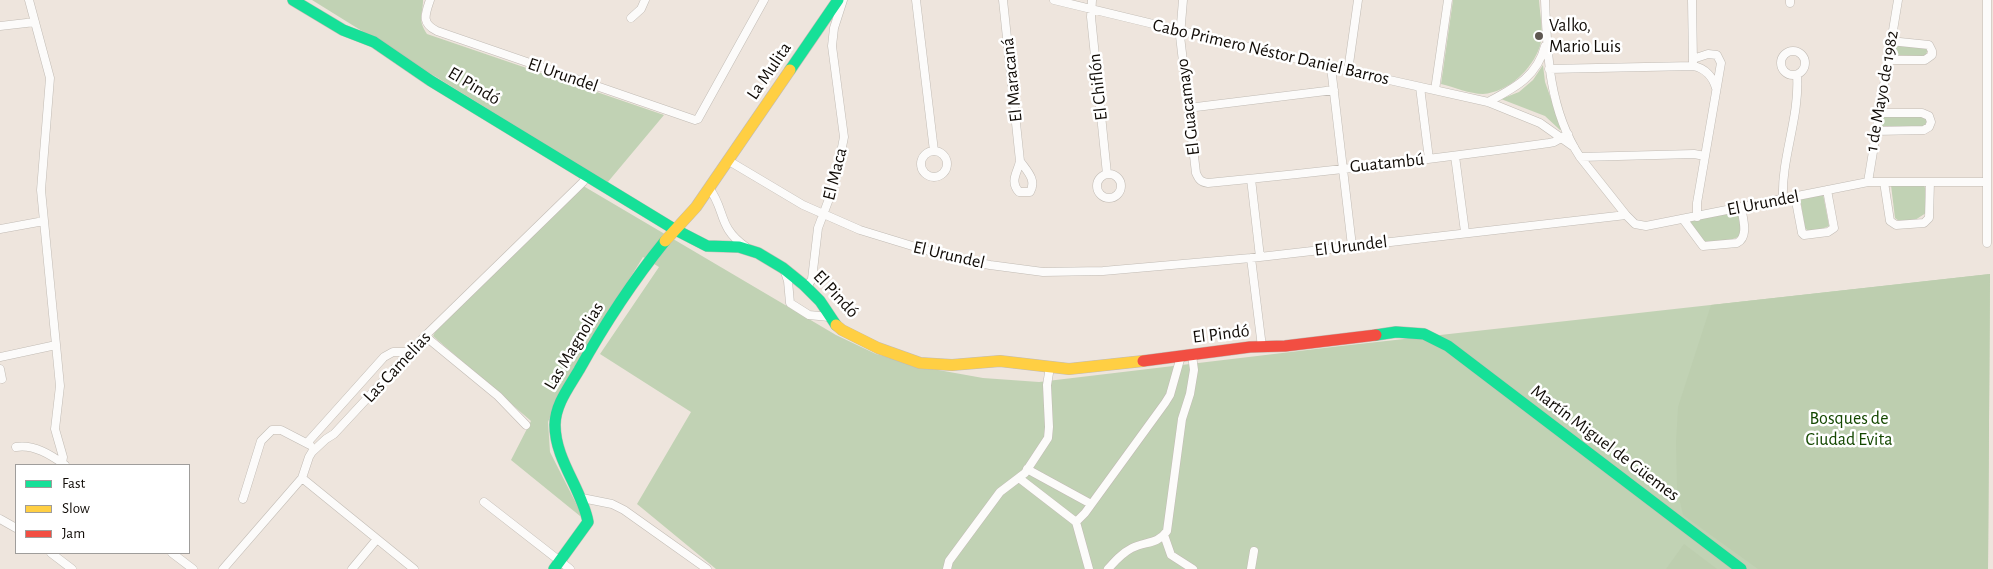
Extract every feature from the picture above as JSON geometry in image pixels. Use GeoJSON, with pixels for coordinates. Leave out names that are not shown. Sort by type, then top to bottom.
{"type":"FeatureCollection","features":[{"type":"Feature","properties":{"kind":"street"},"geometry":{"type":"LineString","coordinates":[[29,0],[48,64],[50,78],[40,177],[60,386],[55,429],[63,457],[63,464]]}},
{"type":"Feature","properties":{"kind":"street","name":"El Pindó"},"geometry":{"type":"LineString","coordinates":[[293,0],[343,30],[374,42],[431,81],[674,229],[708,246],[750,249],[783,268],[807,287],[820,301],[836,326],[868,344],[920,363],[952,365],[1000,361],[1050,367],[1084,368],[1396,332],[1424,334],[1448,346]]}},
{"type":"Feature","properties":{"kind":"street","name":"El Urundel"},"geometry":{"type":"LineString","coordinates":[[430,0],[425,14],[427,25],[432,29],[695,120],[698,119],[764,0]]}},
{"type":"Feature","properties":{"kind":"street"},"geometry":{"type":"LineString","coordinates":[[632,18],[641,9],[645,0]]}},
{"type":"Feature","properties":{"kind":"street","name":"La Mulita"},"geometry":{"type":"LineString","coordinates":[[729,161],[838,0]]}},
{"type":"Feature","properties":{"kind":"street","name":"El Maca"},"geometry":{"type":"LineString","coordinates":[[807,287],[812,279],[818,228],[835,183],[844,138],[832,46],[834,28],[843,0]]}},
{"type":"Feature","properties":{"kind":"street"},"geometry":{"type":"LineString","coordinates":[[916,0],[934,151]]}},
{"type":"Feature","properties":{"kind":"street","name":"El Maracaná"},"geometry":{"type":"LineString","coordinates":[[1003,0],[1020,161]]}},
{"type":"Feature","properties":{"kind":"street","name":"Cabo Primero Néstor Daniel Barros"},"geometry":{"type":"LineString","coordinates":[[1054,0],[1348,71],[1488,102],[1523,115],[1565,136]]}},
{"type":"Feature","properties":{"kind":"street","name":"El Chiflón"},"geometry":{"type":"LineString","coordinates":[[1092,0],[1091,9],[1107,174]]}},
{"type":"Feature","properties":{"kind":"street","name":"El Guacamayo"},"geometry":{"type":"LineString","coordinates":[[1183,0],[1180,30],[1188,108],[1196,173],[1198,179],[1202,182]]}},
{"type":"Feature","properties":{"kind":"street"},"geometry":{"type":"LineString","coordinates":[[1348,71],[1358,0]]}},
{"type":"Feature","properties":{"kind":"street"},"geometry":{"type":"LineString","coordinates":[[1435,90],[1448,0]]}},
{"type":"Feature","properties":{"kind":"street"},"geometry":{"type":"LineString","coordinates":[[1545,0],[1549,69],[1565,136],[1626,215]]}},
{"type":"Feature","properties":{"kind":"street"},"geometry":{"type":"LineString","coordinates":[[1692,0],[1693,63]]}},
{"type":"Feature","properties":{"kind":"street","name":"1 de Mayo de 1982"},"geometry":{"type":"LineString","coordinates":[[1868,182],[1898,0]]}},
{"type":"Feature","properties":{"kind":"street"},"geometry":{"type":"LineString","coordinates":[[1987,0],[1987,243]]}},
{"type":"Feature","properties":{"kind":"street"},"geometry":{"type":"LineString","coordinates":[[0,26],[35,22]]}},
{"type":"Feature","properties":{"kind":"street"},"geometry":{"type":"LineString","coordinates":[[1488,102],[1520,84],[1533,72],[1541,58],[1546,40]]}},
{"type":"Feature","properties":{"kind":"street"},"geometry":{"type":"LineString","coordinates":[[1888,60],[1925,60],[1932,55],[1929,45],[1890,40]]}},
{"type":"Feature","properties":{"kind":"street"},"geometry":{"type":"LineString","coordinates":[[1549,69],[1693,63],[1712,53],[1720,59],[1697,204],[1697,216]]}},
{"type":"Feature","properties":{"kind":"street"},"geometry":{"type":"LineString","coordinates":[[1693,63],[1708,74],[1716,88]]}},
{"type":"Feature","properties":{"kind":"street"},"geometry":{"type":"LineString","coordinates":[[1331,67],[1352,246]]}},
{"type":"Feature","properties":{"kind":"street"},"geometry":{"type":"LineString","coordinates":[[1783,199],[1782,187],[1790,144],[1797,90],[1797,75]]}},
{"type":"Feature","properties":{"kind":"street"},"geometry":{"type":"LineString","coordinates":[[1420,87],[1429,158]]}},
{"type":"Feature","properties":{"kind":"street"},"geometry":{"type":"LineString","coordinates":[[1188,108],[1334,90]]}},
{"type":"Feature","properties":{"kind":"street"},"geometry":{"type":"LineString","coordinates":[[1875,131],[1924,130],[1929,128],[1931,122],[1929,116],[1922,113],[1878,113]]}},
{"type":"Feature","properties":{"kind":"street","name":"Guatambú"},"geometry":{"type":"LineString","coordinates":[[1202,182],[1251,179],[1455,156],[1549,144],[1565,136]]}},
{"type":"Feature","properties":{"kind":"street"},"geometry":{"type":"LineString","coordinates":[[1580,157],[1694,154],[1705,156]]}},
{"type":"Feature","properties":{"kind":"street"},"geometry":{"type":"LineString","coordinates":[[1455,156],[1465,232]]}},
{"type":"Feature","properties":{"kind":"street","name":"El Urundel"},"geometry":{"type":"LineString","coordinates":[[729,161],[746,173],[824,215],[860,230],[945,256],[1043,272],[1103,271],[1251,258],[1626,215],[1635,224],[1641,226],[1868,182],[1986,182]]}},
{"type":"Feature","properties":{"kind":"street","name":"Las Magnolias"},"geometry":{"type":"LineString","coordinates":[[557,565],[588,522],[582,498],[563,460],[558,441],[556,426],[558,407],[598,336],[640,272],[674,229],[691,213],[729,161]]}},
{"type":"Feature","properties":{"kind":"street","name":"Las Camelias"},"geometry":{"type":"LineString","coordinates":[[223,569],[302,478],[308,457],[316,448],[334,434],[409,352],[586,177]]}},
{"type":"Feature","properties":{"kind":"street"},"geometry":{"type":"LineString","coordinates":[[1251,179],[1260,257]]}},
{"type":"Feature","properties":{"kind":"street"},"geometry":{"type":"LineString","coordinates":[[1884,182],[1890,221],[1896,225],[1918,224],[1927,221],[1930,213],[1930,182]]}},
{"type":"Feature","properties":{"kind":"street"},"geometry":{"type":"LineString","coordinates":[[709,188],[715,195],[727,228],[737,240],[750,249]]}},
{"type":"Feature","properties":{"kind":"street"},"geometry":{"type":"LineString","coordinates":[[1795,196],[1802,233],[1804,235],[1828,232],[1834,228],[1827,190]]}},
{"type":"Feature","properties":{"kind":"street"},"geometry":{"type":"LineString","coordinates":[[1683,219],[1703,246],[1737,243],[1741,241],[1744,234],[1741,207]]}},
{"type":"Feature","properties":{"kind":"street"},"geometry":{"type":"LineString","coordinates":[[0,229],[44,221]]}},
{"type":"Feature","properties":{"kind":"street"},"geometry":{"type":"LineString","coordinates":[[1251,258],[1262,347]]}},
{"type":"Feature","properties":{"kind":"street"},"geometry":{"type":"LineString","coordinates":[[783,268],[788,281],[790,303],[809,315],[830,317]]}},
{"type":"Feature","properties":{"kind":"street"},"geometry":{"type":"LineString","coordinates":[[425,336],[498,396],[526,425]]}},
{"type":"Feature","properties":{"kind":"street"},"geometry":{"type":"LineString","coordinates":[[0,357],[56,345]]}},
{"type":"Feature","properties":{"kind":"street","name":"Martín Miguel de Güemes"},"geometry":{"type":"LineString","coordinates":[[1448,346],[1741,569]]}},
{"type":"Feature","properties":{"kind":"street"},"geometry":{"type":"LineString","coordinates":[[307,443],[384,357],[393,352],[409,352]]}},
{"type":"Feature","properties":{"kind":"street"},"geometry":{"type":"LineString","coordinates":[[1076,522],[1165,404],[1187,355]]}},
{"type":"Feature","properties":{"kind":"street"},"geometry":{"type":"LineString","coordinates":[[1108,569],[1118,558],[1134,546],[1153,543],[1164,535],[1169,522],[1183,414],[1190,394],[1194,370],[1187,355]]}},
{"type":"Feature","properties":{"kind":"street"},"geometry":{"type":"LineString","coordinates":[[947,569],[949,561],[1000,492],[1019,478],[1027,469],[1049,432],[1048,385],[1050,367]]}},
{"type":"Feature","properties":{"kind":"street"},"geometry":{"type":"LineString","coordinates":[[0,369],[2,379]]}},
{"type":"Feature","properties":{"kind":"street"},"geometry":{"type":"LineString","coordinates":[[243,499],[261,441],[272,430],[281,430],[316,448]]}},
{"type":"Feature","properties":{"kind":"street"},"geometry":{"type":"LineString","coordinates":[[16,447],[23,446],[38,449],[63,464]]}},
{"type":"Feature","properties":{"kind":"street"},"geometry":{"type":"LineString","coordinates":[[1027,469],[1091,504]]}},
{"type":"Feature","properties":{"kind":"street"},"geometry":{"type":"LineString","coordinates":[[302,478],[414,569]]}},
{"type":"Feature","properties":{"kind":"street"},"geometry":{"type":"LineString","coordinates":[[1019,478],[1076,522],[1089,569]]}},
{"type":"Feature","properties":{"kind":"street"},"geometry":{"type":"LineString","coordinates":[[582,498],[612,504],[624,510],[707,569]]}},
{"type":"Feature","properties":{"kind":"street"},"geometry":{"type":"LineString","coordinates":[[484,502],[557,565],[570,569]]}},
{"type":"Feature","properties":{"kind":"street"},"geometry":{"type":"LineString","coordinates":[[0,519],[15,527]]}},
{"type":"Feature","properties":{"kind":"street"},"geometry":{"type":"LineString","coordinates":[[1164,535],[1171,555],[1193,569]]}},
{"type":"Feature","properties":{"kind":"street"},"geometry":{"type":"LineString","coordinates":[[352,569],[377,539]]}},
{"type":"Feature","properties":{"kind":"street"},"geometry":{"type":"LineString","coordinates":[[1251,569],[1254,551]]}},
{"type":"Feature","properties":{"kind":"street"},"geometry":{"type":"LineString","coordinates":[[52,554],[72,569]]}},
{"type":"Feature","properties":{"kind":"street"},"geometry":{"type":"LineString","coordinates":[[173,554],[192,569]]}},
{"type":"Feature","properties":{"kind":"green space"},"geometry":{"type":"Polygon","coordinates":[[[312,0],[423,0],[421,21],[427,34],[664,115],[607,183],[312,0]]]}},
{"type":"Feature","properties":{"kind":"green space"},"geometry":{"type":"Polygon","coordinates":[[[1453,0],[1539,0],[1542,29],[1540,46],[1531,63],[1518,78],[1501,89],[1483,94],[1467,92],[1441,84],[1453,0]]]}},
{"type":"Feature","properties":{"kind":"green space"},"geometry":{"type":"Polygon","coordinates":[[[1893,45],[1928,48],[1926,55],[1922,56],[1893,55],[1893,45]]]}},
{"type":"Feature","properties":{"kind":"green space"},"geometry":{"type":"Polygon","coordinates":[[[1543,65],[1545,82],[1562,129],[1560,130],[1545,116],[1501,99],[1519,92],[1533,80],[1543,65]]]}},
{"type":"Feature","properties":{"kind":"green space"},"geometry":{"type":"Polygon","coordinates":[[[1881,116],[1923,116],[1928,119],[1924,127],[1879,126],[1881,116]]]}},
{"type":"Feature","properties":{"kind":"green space"},"geometry":{"type":"Polygon","coordinates":[[[1891,185],[1924,185],[1926,213],[1915,220],[1899,221],[1895,218],[1891,185]]]}},
{"type":"Feature","properties":{"kind":"green space","name":"Bosques de Ciudad Evita"},"geometry":{"type":"Polygon","coordinates":[[[581,187],[585,187],[836,335],[876,354],[927,368],[983,378],[1039,382],[1341,346],[1990,274],[1988,569],[716,569],[637,504],[691,412],[600,354],[659,267],[643,257],[560,392],[548,422],[550,452],[581,513],[580,516],[511,460],[531,421],[433,336],[581,187]]]}},
{"type":"Feature","properties":{"kind":"green space"},"geometry":{"type":"Polygon","coordinates":[[[1823,194],[1829,226],[1819,230],[1808,231],[1805,228],[1800,198],[1823,194]]]}},
{"type":"Feature","properties":{"kind":"green space"},"geometry":{"type":"Polygon","coordinates":[[[1738,211],[1742,234],[1729,240],[1715,243],[1701,241],[1690,224],[1691,221],[1738,211]]]}},
{"type":"Feature","properties":{"kind":"green space"},"geometry":{"type":"Polygon","coordinates":[[[1990,274],[1988,569],[1758,569],[1683,515],[1677,489],[1676,442],[1678,407],[1711,305],[1990,274]]]}},
{"type":"Feature","properties":{"kind":"green space"},"geometry":{"type":"Polygon","coordinates":[[[1684,544],[1717,569],[1666,569],[1684,544]]]}},
{"type":"Feature","properties":{"kind":"traffic: fast"},"geometry":{"type":"LineString","coordinates":[[293,0],[343,30],[374,42],[431,81],[674,229],[707,246],[739,247],[758,253],[783,268],[804,285],[820,301],[836,325]]}},
{"type":"Feature","properties":{"kind":"traffic: fast"},"geometry":{"type":"LineString","coordinates":[[790,70],[838,0]]}},
{"type":"Feature","properties":{"kind":"traffic: fast"},"geometry":{"type":"LineString","coordinates":[[554,569],[588,522],[585,510],[559,450],[555,425],[557,410],[608,320],[665,241]]}},
{"type":"Feature","properties":{"kind":"traffic: fast"},"geometry":{"type":"LineString","coordinates":[[1376,335],[1396,332],[1424,334],[1448,346],[1741,569]]}},
{"type":"Feature","properties":{"kind":"traffic: slow"},"geometry":{"type":"LineString","coordinates":[[665,241],[696,207],[790,70]]}},
{"type":"Feature","properties":{"kind":"traffic: slow"},"geometry":{"type":"LineString","coordinates":[[836,325],[842,330],[878,348],[920,363],[952,365],[1000,361],[1069,369],[1143,361]]}},
{"type":"Feature","properties":{"kind":"traffic: jam"},"geometry":{"type":"LineString","coordinates":[[1143,361],[1250,347],[1285,346],[1376,335]]}},
{"type":"Feature","properties":{"kind":"place","name":"Valko, Mario Luis"},"geometry":{"type":"Point","coordinates":[1539,36]}}]}
